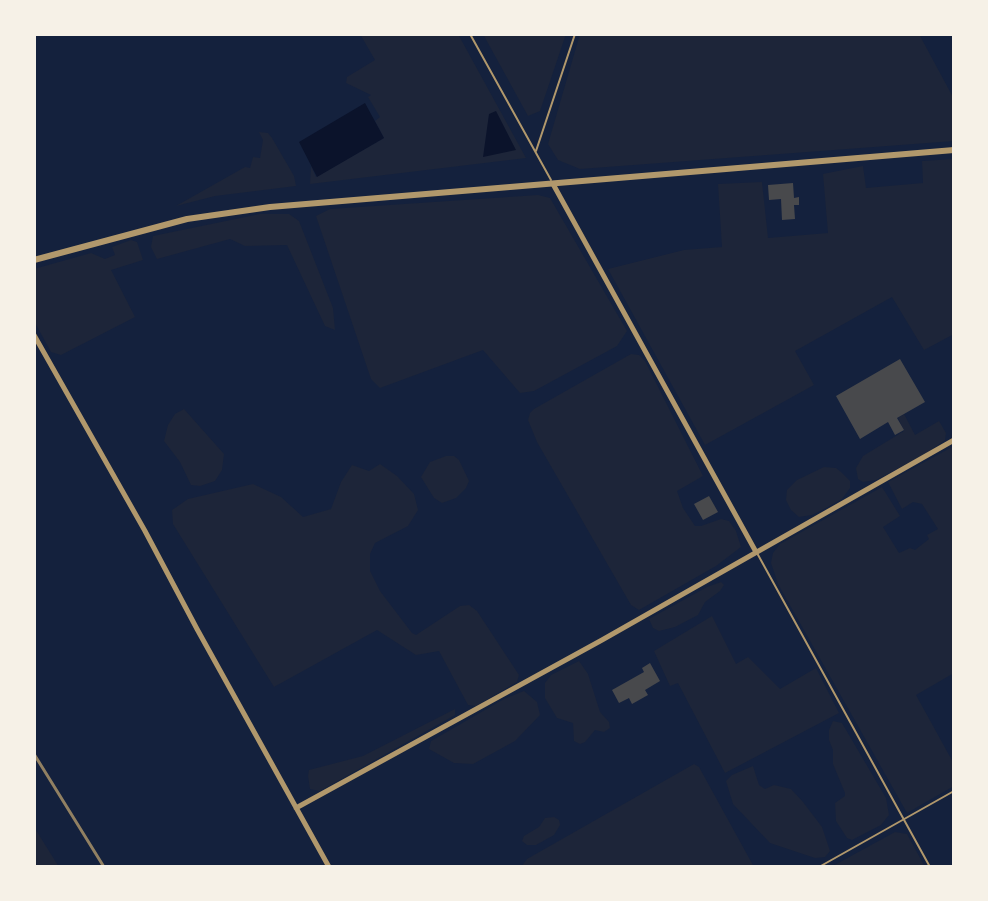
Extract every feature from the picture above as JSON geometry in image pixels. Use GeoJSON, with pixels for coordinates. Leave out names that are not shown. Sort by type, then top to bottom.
{"type":"FeatureCollection","features":[{"type":"Feature","properties":{"kind":"street"},"geometry":{"type":"LineString","coordinates":[[34,260],[187,219],[270,207],[954,150]]}},
{"type":"Feature","properties":{"kind":"street"},"geometry":{"type":"LineString","coordinates":[[553,184],[756,552]]}},
{"type":"Feature","properties":{"kind":"street"},"geometry":{"type":"LineString","coordinates":[[34,335],[329,867]]}},
{"type":"Feature","properties":{"kind":"street"},"geometry":{"type":"LineString","coordinates":[[296,808],[602,640],[954,440]]}},
{"type":"Feature","properties":{"kind":"lane"},"geometry":{"type":"LineString","coordinates":[[470,34],[553,184]]}},
{"type":"Feature","properties":{"kind":"lane"},"geometry":{"type":"LineString","coordinates":[[536,152],[575,34]]}},
{"type":"Feature","properties":{"kind":"lane"},"geometry":{"type":"LineString","coordinates":[[756,552],[930,867]]}},
{"type":"Feature","properties":{"kind":"lane"},"geometry":{"type":"LineString","coordinates":[[819,867],[954,791]]}},
{"type":"Feature","properties":{"kind":"shaded area"},"geometry":{"type":"Polygon","coordinates":[[[360,34],[458,34],[526,158],[310,184],[311,166],[316,177],[384,138],[375,121],[380,117],[368,97],[371,95],[346,83],[347,77],[375,60],[360,34]]]}},
{"type":"Feature","properties":{"kind":"shaded area"},"geometry":{"type":"Polygon","coordinates":[[[483,34],[566,34],[540,111],[528,116],[483,34]]]}},
{"type":"Feature","properties":{"kind":"shaded area"},"geometry":{"type":"Polygon","coordinates":[[[580,34],[919,34],[954,99],[954,141],[580,169],[558,160],[548,144],[580,34]]]}},
{"type":"Feature","properties":{"kind":"shaded area"},"geometry":{"type":"Polygon","coordinates":[[[365,103],[384,138],[317,177],[299,142],[365,103]]]}},
{"type":"Feature","properties":{"kind":"shaded area"},"geometry":{"type":"Polygon","coordinates":[[[496,111],[516,150],[483,157],[489,114],[496,111]]]}},
{"type":"Feature","properties":{"kind":"shaded area"},"geometry":{"type":"Polygon","coordinates":[[[259,132],[268,133],[272,138],[294,176],[296,186],[215,196],[176,206],[245,167],[250,168],[253,157],[260,158],[263,140],[259,132]]]}},
{"type":"Feature","properties":{"kind":"shaded area"},"geometry":{"type":"Polygon","coordinates":[[[954,159],[954,334],[924,350],[892,297],[795,351],[814,385],[705,445],[608,269],[684,250],[722,247],[718,184],[762,182],[768,238],[828,233],[823,174],[863,166],[866,188],[923,183],[922,161],[954,159]]]}},
{"type":"Feature","properties":{"kind":"shaded area"},"geometry":{"type":"Polygon","coordinates":[[[538,195],[550,198],[627,331],[617,346],[534,391],[520,393],[483,350],[380,388],[371,379],[316,216],[330,209],[538,195]]]}},
{"type":"Feature","properties":{"kind":"shaded area"},"geometry":{"type":"Polygon","coordinates":[[[260,214],[289,214],[299,221],[333,308],[335,330],[325,326],[287,245],[245,246],[230,239],[157,259],[151,247],[153,236],[260,214]]]}},
{"type":"Feature","properties":{"kind":"shaded area"},"geometry":{"type":"Polygon","coordinates":[[[131,240],[137,242],[143,260],[111,270],[135,317],[61,355],[51,352],[34,321],[34,269],[91,253],[105,259],[115,255],[112,247],[131,240]]]}},
{"type":"Feature","properties":{"kind":"shaded area"},"geometry":{"type":"Polygon","coordinates":[[[631,354],[639,355],[645,361],[703,476],[677,491],[683,508],[695,526],[721,519],[729,521],[741,547],[716,566],[639,610],[631,605],[537,442],[528,420],[534,409],[631,354]]]}},
{"type":"Feature","properties":{"kind":"shaded area"},"geometry":{"type":"Polygon","coordinates":[[[184,409],[224,454],[222,470],[215,481],[200,486],[191,485],[180,462],[164,441],[168,425],[175,414],[184,409]]]}},
{"type":"Feature","properties":{"kind":"shaded area"},"geometry":{"type":"Polygon","coordinates":[[[904,414],[915,435],[939,421],[946,433],[945,440],[924,455],[876,480],[863,482],[858,479],[856,468],[863,456],[904,431],[898,418],[904,414]]]}},
{"type":"Feature","properties":{"kind":"shaded area"},"geometry":{"type":"Polygon","coordinates":[[[954,446],[954,673],[916,695],[954,764],[954,786],[907,813],[778,584],[771,563],[773,553],[780,544],[882,487],[900,516],[883,527],[899,553],[910,548],[915,550],[929,539],[927,535],[938,529],[922,504],[913,502],[902,509],[888,482],[954,446]]]}},
{"type":"Feature","properties":{"kind":"shaded area"},"geometry":{"type":"Polygon","coordinates":[[[446,456],[459,460],[469,481],[456,498],[442,503],[434,498],[421,477],[430,462],[446,456]]]}},
{"type":"Feature","properties":{"kind":"shaded area"},"geometry":{"type":"Polygon","coordinates":[[[380,464],[414,494],[418,510],[408,526],[375,543],[370,554],[370,571],[380,591],[416,635],[460,606],[469,605],[477,611],[519,675],[517,682],[476,706],[468,705],[439,651],[416,655],[377,630],[274,687],[173,524],[172,510],[188,499],[253,484],[281,497],[303,517],[331,509],[341,482],[352,465],[369,471],[380,464]]]}},
{"type":"Feature","properties":{"kind":"shaded area"},"geometry":{"type":"Polygon","coordinates":[[[824,467],[836,468],[841,472],[850,481],[850,488],[842,499],[828,507],[799,517],[786,500],[787,490],[797,480],[824,467]]]}},
{"type":"Feature","properties":{"kind":"shaded area"},"geometry":{"type":"Polygon","coordinates":[[[721,582],[724,585],[720,591],[705,602],[698,615],[675,627],[659,631],[653,628],[649,619],[721,582]]]}},
{"type":"Feature","properties":{"kind":"shaded area"},"geometry":{"type":"Polygon","coordinates":[[[712,616],[736,664],[748,657],[780,689],[816,668],[839,713],[725,773],[678,683],[670,686],[654,651],[712,616]]]}},
{"type":"Feature","properties":{"kind":"shaded area"},"geometry":{"type":"Polygon","coordinates":[[[579,661],[588,674],[600,712],[610,728],[604,732],[595,730],[580,744],[574,741],[573,723],[557,718],[545,698],[545,683],[551,675],[579,661]]]}},
{"type":"Feature","properties":{"kind":"shaded area"},"geometry":{"type":"Polygon","coordinates":[[[524,691],[537,702],[540,715],[515,741],[473,764],[454,763],[429,749],[431,741],[504,699],[524,691]]]}},
{"type":"Feature","properties":{"kind":"shaded area"},"geometry":{"type":"Polygon","coordinates":[[[455,709],[455,715],[320,791],[310,789],[309,770],[363,756],[455,709]]]}},
{"type":"Feature","properties":{"kind":"shaded area"},"geometry":{"type":"Polygon","coordinates":[[[833,721],[842,723],[886,798],[889,815],[881,825],[852,840],[847,838],[836,821],[835,803],[845,793],[833,764],[829,740],[833,721]]]}},
{"type":"Feature","properties":{"kind":"shaded area"},"geometry":{"type":"Polygon","coordinates":[[[694,764],[699,767],[754,867],[521,867],[527,859],[694,764]]]}},
{"type":"Feature","properties":{"kind":"shaded area"},"geometry":{"type":"Polygon","coordinates":[[[753,766],[759,785],[765,789],[774,785],[791,789],[803,802],[822,827],[830,851],[825,857],[815,858],[770,843],[733,804],[726,781],[753,766]]]}},
{"type":"Feature","properties":{"kind":"shaded area"},"geometry":{"type":"Polygon","coordinates":[[[554,817],[560,825],[554,835],[536,845],[527,845],[522,841],[545,818],[554,817]]]}},
{"type":"Feature","properties":{"kind":"shaded area"},"geometry":{"type":"Polygon","coordinates":[[[34,827],[59,867],[34,867],[34,827]]]}},
{"type":"Feature","properties":{"kind":"shaded area"},"geometry":{"type":"Polygon","coordinates":[[[895,832],[907,834],[925,867],[831,867],[895,832]]]}},
{"type":"Feature","properties":{"kind":"building"},"geometry":{"type":"Polygon","coordinates":[[[793,183],[794,198],[799,197],[799,205],[794,205],[795,219],[782,220],[781,199],[769,200],[768,185],[793,183]]]}},
{"type":"Feature","properties":{"kind":"building"},"geometry":{"type":"Polygon","coordinates":[[[900,359],[925,402],[897,418],[904,430],[895,435],[888,422],[860,439],[836,396],[900,359]]]}},
{"type":"Feature","properties":{"kind":"building"},"geometry":{"type":"Polygon","coordinates":[[[709,496],[718,512],[703,520],[694,504],[709,496]]]}},
{"type":"Feature","properties":{"kind":"building"},"geometry":{"type":"Polygon","coordinates":[[[650,663],[660,681],[645,690],[648,695],[632,704],[629,698],[619,703],[612,690],[644,672],[642,668],[650,663]]]}},
{"type":"Feature","properties":{"kind":"railway"},"geometry":{"type":"LineString","coordinates":[[34,754],[104,867]]}}]}
